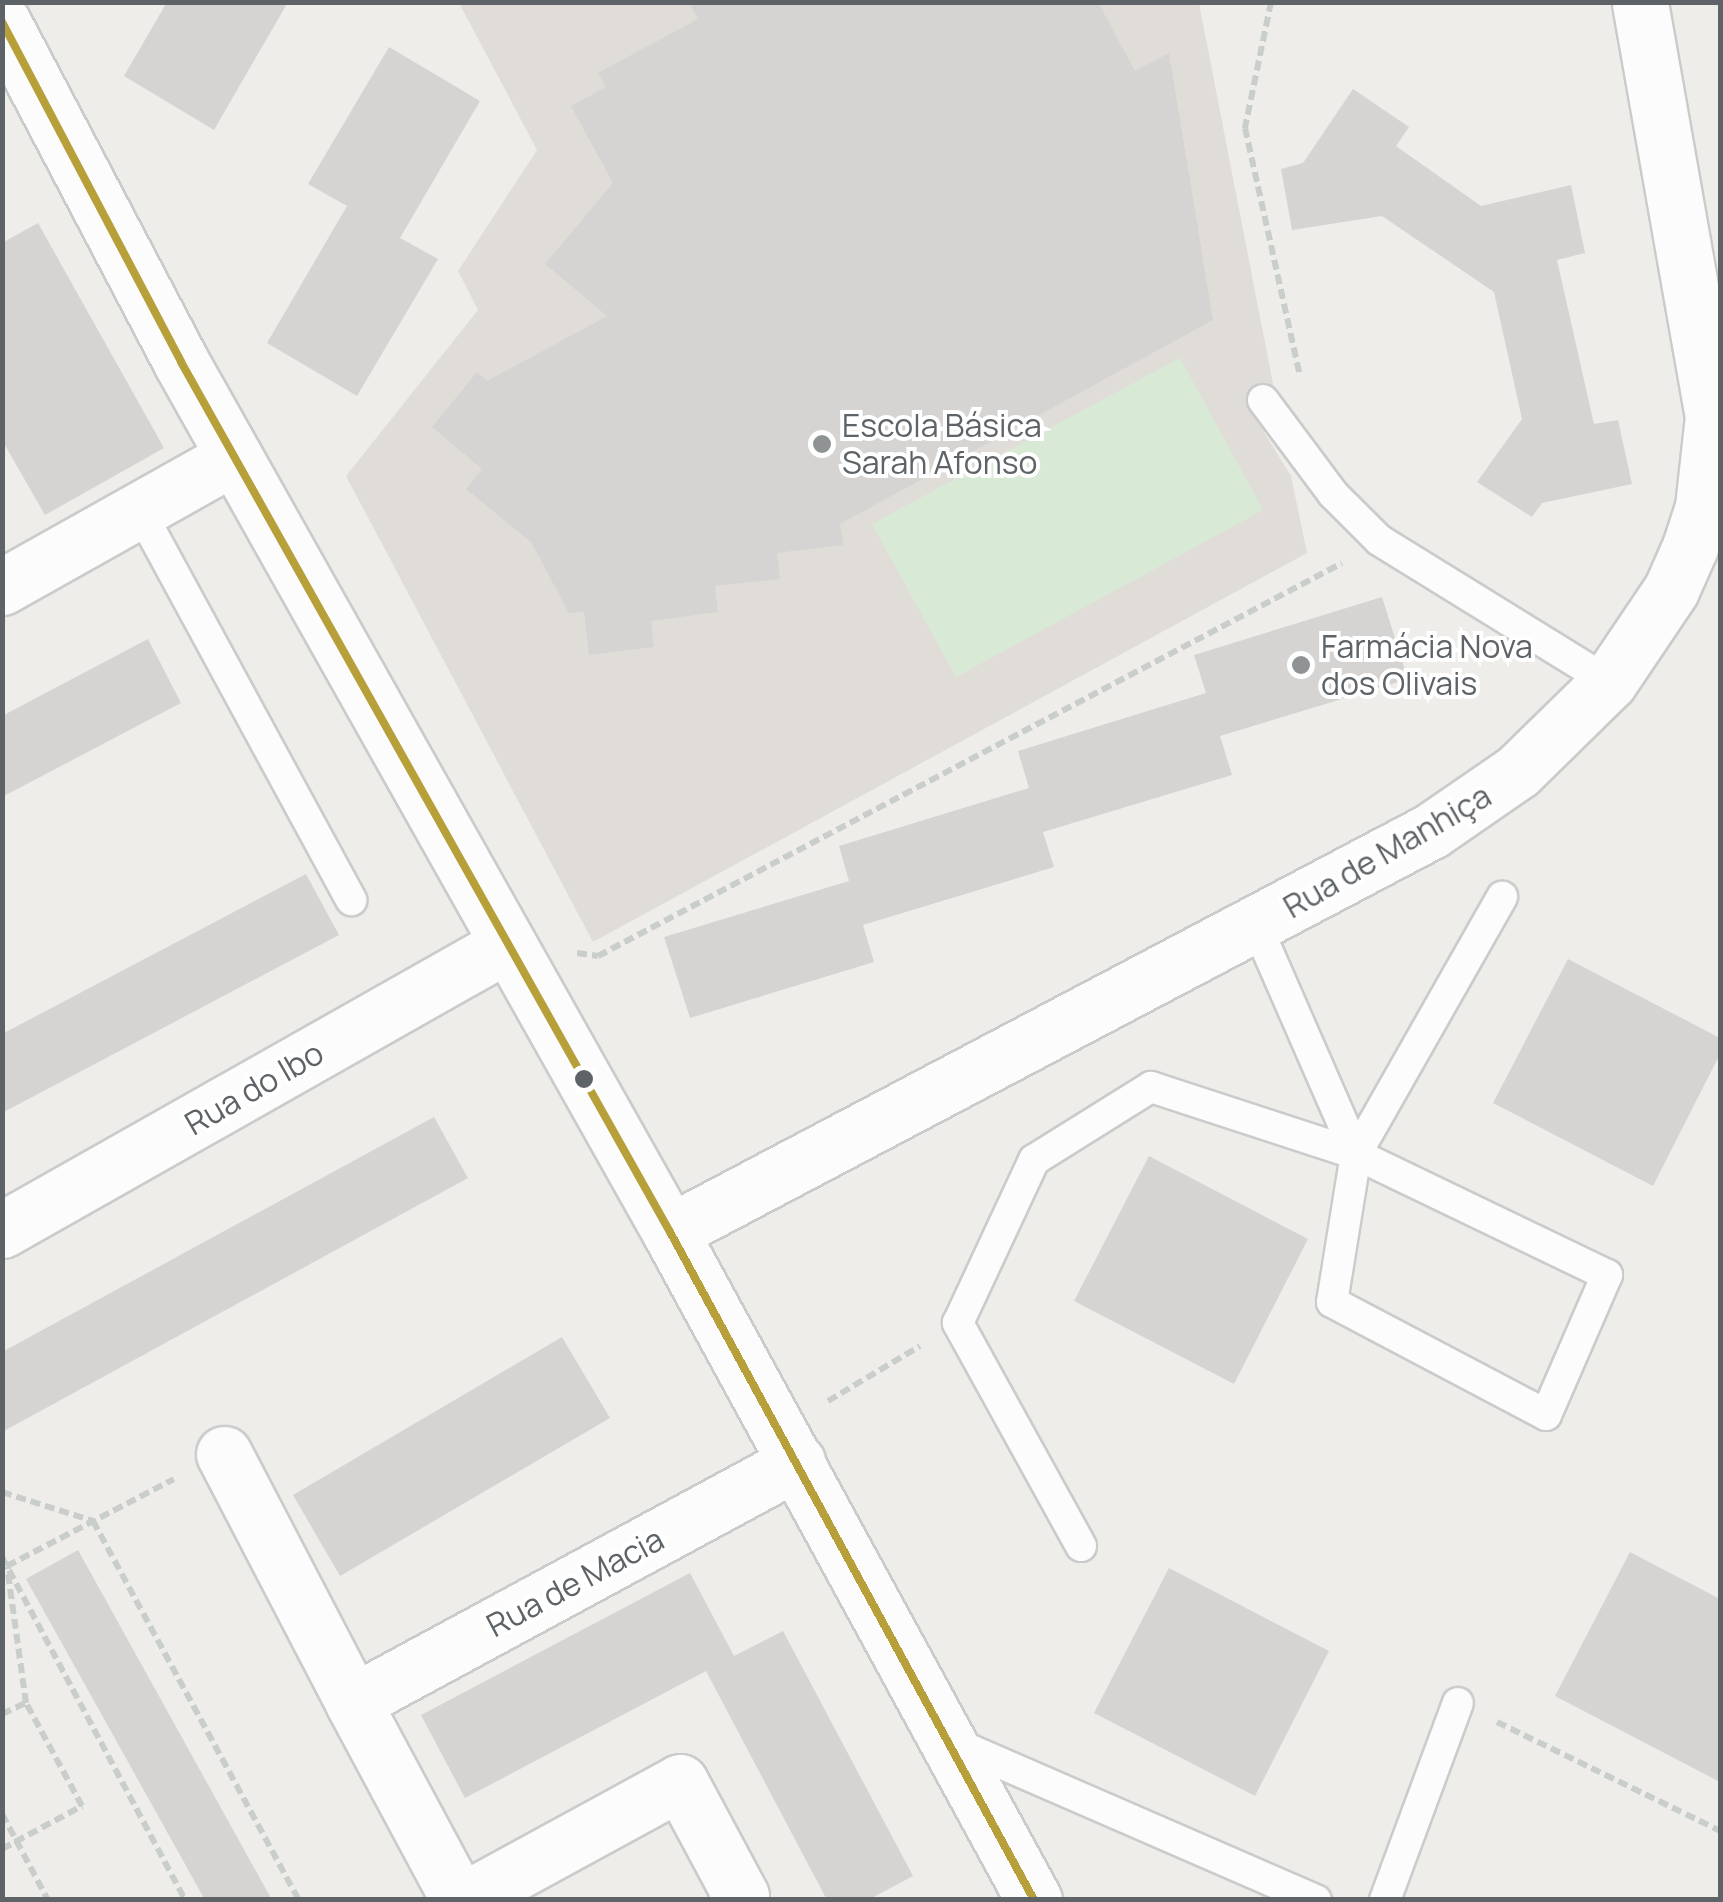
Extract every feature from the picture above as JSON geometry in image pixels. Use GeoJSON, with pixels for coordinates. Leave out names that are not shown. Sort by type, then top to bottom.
{"type":"FeatureCollection","features":[{"type":"Feature","properties":{"kind":"street","name":"Rua de Manhiça"},"geometry":{"type":"LineString","coordinates":[[670,1232],[1257,927],[1476,802],[1567,730],[1610,682],[1672,590],[1690,547],[1703,507],[1713,417],[1640,2]]}},
{"type":"Feature","properties":{"kind":"street"},"geometry":{"type":"LineString","coordinates":[[2,21],[234,457],[670,1232],[1034,1900]]}},
{"type":"Feature","properties":{"kind":"street"},"geometry":{"type":"LineString","coordinates":[[2,587],[234,457]]}},
{"type":"Feature","properties":{"kind":"street","name":"Rua do Ibo"},"geometry":{"type":"LineString","coordinates":[[2,1230],[506,945]]}},
{"type":"Feature","properties":{"kind":"street","name":"Rua de Macia"},"geometry":{"type":"LineString","coordinates":[[353,1702],[788,1446]]}},
{"type":"Feature","properties":{"kind":"street"},"geometry":{"type":"LineString","coordinates":[[224,1454],[461,1900],[680,1782],[742,1896],[736,1900]]}},
{"type":"Feature","properties":{"kind":"lane"},"geometry":{"type":"LineString","coordinates":[[1263,400],[1333,494],[1379,540],[1610,682]]}},
{"type":"Feature","properties":{"kind":"lane"},"geometry":{"type":"LineString","coordinates":[[140,511],[351,900]]}},
{"type":"Feature","properties":{"kind":"lane"},"geometry":{"type":"LineString","coordinates":[[1081,1546],[958,1324],[1034,1160],[1151,1087],[1356,1154],[1608,1275],[1546,1414],[1332,1302],[1356,1154],[1502,897]]}},
{"type":"Feature","properties":{"kind":"lane"},"geometry":{"type":"LineString","coordinates":[[1257,927],[1356,1154]]}},
{"type":"Feature","properties":{"kind":"lane"},"geometry":{"type":"LineString","coordinates":[[1385,1900],[1458,1703]]}},
{"type":"Feature","properties":{"kind":"lane"},"geometry":{"type":"LineString","coordinates":[[949,1741],[1316,1900]]}},
{"type":"Feature","properties":{"kind":"path"},"geometry":{"type":"LineString","coordinates":[[1272,2],[1244,128],[1304,389]]}},
{"type":"Feature","properties":{"kind":"path"},"geometry":{"type":"LineString","coordinates":[[506,945],[598,956],[1316,580],[1379,540]]}},
{"type":"Feature","properties":{"kind":"path"},"geometry":{"type":"LineString","coordinates":[[788,1446],[958,1324]]}},
{"type":"Feature","properties":{"kind":"path"},"geometry":{"type":"LineString","coordinates":[[7,1566],[224,1454]]}},
{"type":"Feature","properties":{"kind":"path"},"geometry":{"type":"LineString","coordinates":[[2,1492],[93,1520],[299,1900]]}},
{"type":"Feature","properties":{"kind":"path"},"geometry":{"type":"LineString","coordinates":[[2,1557],[185,1900]]}},
{"type":"Feature","properties":{"kind":"path"},"geometry":{"type":"LineString","coordinates":[[2,1849],[82,1806],[26,1703],[7,1566]]}},
{"type":"Feature","properties":{"kind":"path"},"geometry":{"type":"LineString","coordinates":[[2,1714],[26,1703]]}},
{"type":"Feature","properties":{"kind":"path"},"geometry":{"type":"LineString","coordinates":[[1458,1703],[1720,1831]]}},
{"type":"Feature","properties":{"kind":"path"},"geometry":{"type":"LineString","coordinates":[[2,1814],[48,1900]]}},
{"type":"Feature","properties":{"kind":"shaded area","name":"Escola Básica Sarah Afonso"},"geometry":{"type":"Polygon","coordinates":[[[459,3],[1199,3],[1274,389],[1251,411],[1291,476],[1307,553],[593,942],[346,476],[478,310],[458,271],[537,150],[459,3]]]}},
{"type":"Feature","properties":{"kind":"green space"},"geometry":{"type":"Polygon","coordinates":[[[1180,358],[1263,510],[956,677],[872,524],[1180,358]]]}},
{"type":"Feature","properties":{"kind":"building"},"geometry":{"type":"Polygon","coordinates":[[[167,2],[288,2],[214,130],[124,76],[167,2]]]}},
{"type":"Feature","properties":{"kind":"building"},"geometry":{"type":"Polygon","coordinates":[[[689,2],[1098,2],[1135,71],[1169,53],[1213,320],[840,524],[843,545],[777,553],[780,579],[715,586],[718,612],[651,621],[654,647],[589,655],[584,612],[569,613],[531,542],[466,489],[482,469],[432,427],[477,372],[487,381],[607,316],[545,264],[613,183],[571,106],[606,87],[598,73],[698,19],[689,2]]]}},
{"type":"Feature","properties":{"kind":"building"},"geometry":{"type":"Polygon","coordinates":[[[389,47],[480,101],[400,238],[438,259],[357,396],[267,343],[347,206],[308,184],[389,47]]]}},
{"type":"Feature","properties":{"kind":"building"},"geometry":{"type":"Polygon","coordinates":[[[1353,89],[1409,127],[1396,146],[1481,206],[1571,185],[1585,253],[1557,260],[1594,424],[1618,420],[1632,484],[1542,503],[1532,517],[1477,482],[1522,419],[1494,292],[1382,216],[1292,230],[1281,169],[1303,163],[1353,89]]]}},
{"type":"Feature","properties":{"kind":"building"},"geometry":{"type":"Polygon","coordinates":[[[38,223],[164,448],[45,515],[2,440],[2,243],[38,223]]]}},
{"type":"Feature","properties":{"kind":"building"},"geometry":{"type":"Polygon","coordinates":[[[1382,597],[1408,679],[1220,736],[1232,775],[1043,832],[1054,867],[863,925],[874,962],[690,1018],[664,937],[849,881],[839,846],[1029,788],[1018,751],[1206,693],[1194,655],[1382,597]]]}},
{"type":"Feature","properties":{"kind":"building"},"geometry":{"type":"Polygon","coordinates":[[[148,639],[181,703],[2,797],[2,716],[148,639]]]}},
{"type":"Feature","properties":{"kind":"building"},"geometry":{"type":"Polygon","coordinates":[[[306,874],[339,935],[2,1113],[2,1034],[306,874]]]}},
{"type":"Feature","properties":{"kind":"building"},"geometry":{"type":"Polygon","coordinates":[[[1568,959],[1720,1038],[1720,1054],[1653,1186],[1493,1103],[1568,959]]]}},
{"type":"Feature","properties":{"kind":"building"},"geometry":{"type":"Polygon","coordinates":[[[434,1117],[468,1178],[2,1432],[2,1352],[434,1117]]]}},
{"type":"Feature","properties":{"kind":"building"},"geometry":{"type":"Polygon","coordinates":[[[1149,1156],[1308,1239],[1234,1384],[1074,1301],[1149,1156]]]}},
{"type":"Feature","properties":{"kind":"building"},"geometry":{"type":"Polygon","coordinates":[[[562,1337],[610,1418],[340,1576],[293,1495],[562,1337]]]}},
{"type":"Feature","properties":{"kind":"building"},"geometry":{"type":"Polygon","coordinates":[[[78,1550],[272,1900],[205,1900],[26,1579],[78,1550]]]}},
{"type":"Feature","properties":{"kind":"building"},"geometry":{"type":"Polygon","coordinates":[[[1630,1552],[1720,1599],[1720,1782],[1555,1696],[1630,1552]]]}},
{"type":"Feature","properties":{"kind":"building"},"geometry":{"type":"Polygon","coordinates":[[[1169,1568],[1329,1651],[1255,1796],[1094,1713],[1169,1568]]]}},
{"type":"Feature","properties":{"kind":"building"},"geometry":{"type":"Polygon","coordinates":[[[690,1573],[734,1656],[783,1631],[913,1876],[868,1900],[827,1900],[706,1671],[465,1798],[421,1715],[690,1573]]]}},
{"type":"Feature","properties":{"kind":"transit line"},"geometry":{"type":"LineString","coordinates":[[2,22],[181,362],[670,1232],[1034,1900]]}},
{"type":"Feature","properties":{"kind":"place","name":"Escola Básica Sarah Afonso"},"geometry":{"type":"Point","coordinates":[822,444]}},
{"type":"Feature","properties":{"kind":"place","name":"Farmácia Nova dos Olivais"},"geometry":{"type":"Point","coordinates":[1301,665]}}]}
